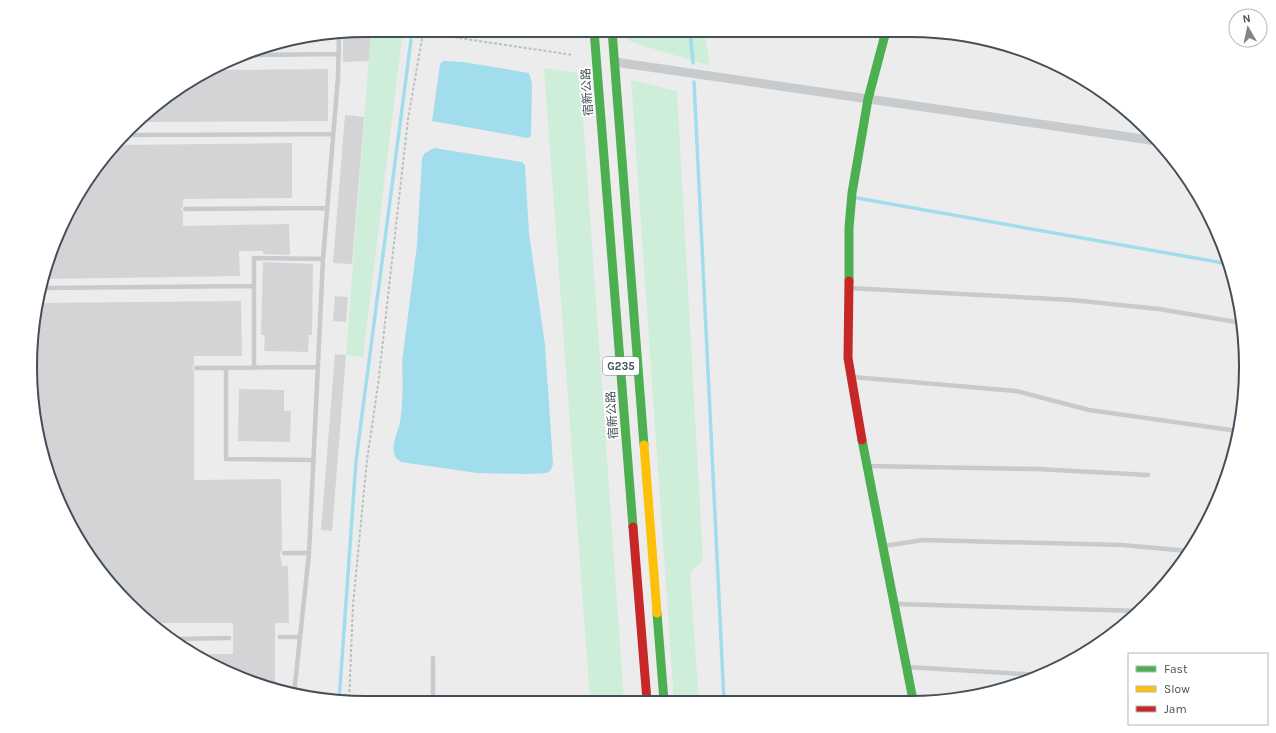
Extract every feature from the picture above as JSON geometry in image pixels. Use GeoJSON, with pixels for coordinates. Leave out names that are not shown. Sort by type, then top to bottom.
{"type":"FeatureCollection","features":[{"type":"Feature","properties":{"kind":"main road","name":"宿新公路"},"geometry":{"type":"LineString","coordinates":[[595,37],[647,696]]}},
{"type":"Feature","properties":{"kind":"main road","name":"G235"},"geometry":{"type":"LineString","coordinates":[[612,37],[664,696]]}},
{"type":"Feature","properties":{"kind":"main road"},"geometry":{"type":"LineString","coordinates":[[884,37],[868,99],[852,192],[849,228],[848,358],[882,546],[912,696]]}},
{"type":"Feature","properties":{"kind":"street"},"geometry":{"type":"LineString","coordinates":[[614,62],[1148,140]]}},
{"type":"Feature","properties":{"kind":"lane"},"geometry":{"type":"LineString","coordinates":[[295,688],[309,553],[323,259],[339,39]]}},
{"type":"Feature","properties":{"kind":"lane"},"geometry":{"type":"LineString","coordinates":[[259,55],[339,54]]}},
{"type":"Feature","properties":{"kind":"lane"},"geometry":{"type":"LineString","coordinates":[[133,135],[333,134]]}},
{"type":"Feature","properties":{"kind":"lane"},"geometry":{"type":"LineString","coordinates":[[185,209],[327,208]]}},
{"type":"Feature","properties":{"kind":"lane"},"geometry":{"type":"LineString","coordinates":[[254,367],[254,258],[323,259]]}},
{"type":"Feature","properties":{"kind":"lane"},"geometry":{"type":"LineString","coordinates":[[46,288],[254,286]]}},
{"type":"Feature","properties":{"kind":"lane"},"geometry":{"type":"LineString","coordinates":[[849,288],[1072,300],[1159,309],[1236,322]]}},
{"type":"Feature","properties":{"kind":"lane"},"geometry":{"type":"LineString","coordinates":[[196,368],[318,367]]}},
{"type":"Feature","properties":{"kind":"lane"},"geometry":{"type":"LineString","coordinates":[[226,368],[226,459],[313,460]]}},
{"type":"Feature","properties":{"kind":"lane"},"geometry":{"type":"LineString","coordinates":[[852,377],[1016,391],[1089,410],[1233,430]]}},
{"type":"Feature","properties":{"kind":"lane"},"geometry":{"type":"LineString","coordinates":[[867,466],[1037,469],[1148,475]]}},
{"type":"Feature","properties":{"kind":"lane"},"geometry":{"type":"LineString","coordinates":[[882,546],[923,540],[1122,545],[1183,550]]}},
{"type":"Feature","properties":{"kind":"lane"},"geometry":{"type":"LineString","coordinates":[[284,553],[309,553]]}},
{"type":"Feature","properties":{"kind":"lane"},"geometry":{"type":"LineString","coordinates":[[894,604],[1130,611]]}},
{"type":"Feature","properties":{"kind":"lane"},"geometry":{"type":"LineString","coordinates":[[280,637],[299,637]]}},
{"type":"Feature","properties":{"kind":"lane"},"geometry":{"type":"LineString","coordinates":[[181,639],[229,638]]}},
{"type":"Feature","properties":{"kind":"lane"},"geometry":{"type":"LineString","coordinates":[[433,658],[433,696]]}},
{"type":"Feature","properties":{"kind":"lane"},"geometry":{"type":"LineString","coordinates":[[906,667],[1027,674]]}},
{"type":"Feature","properties":{"kind":"path"},"geometry":{"type":"LineString","coordinates":[[349,695],[353,605],[367,460],[408,119],[422,37]]}},
{"type":"Feature","properties":{"kind":"path"},"geometry":{"type":"LineString","coordinates":[[450,37],[573,55]]}},
{"type":"Feature","properties":{"kind":"green space"},"geometry":{"type":"Polygon","coordinates":[[[370,37],[402,37],[363,357],[346,355],[370,37]]]}},
{"type":"Feature","properties":{"kind":"green space"},"geometry":{"type":"Polygon","coordinates":[[[627,37],[705,37],[710,66],[654,49],[627,40],[627,37]]]}},
{"type":"Feature","properties":{"kind":"green space"},"geometry":{"type":"Polygon","coordinates":[[[544,68],[580,73],[624,696],[590,696],[544,68]]]}},
{"type":"Feature","properties":{"kind":"green space"},"geometry":{"type":"Polygon","coordinates":[[[631,80],[677,91],[703,560],[690,573],[699,696],[674,696],[631,80]]]}},
{"type":"Feature","properties":{"kind":"water"},"geometry":{"type":"Polygon","coordinates":[[[443,61],[463,62],[529,73],[532,83],[531,136],[528,138],[432,121],[440,64],[443,61]]]}},
{"type":"Feature","properties":{"kind":"water"},"geometry":{"type":"Polygon","coordinates":[[[434,148],[522,162],[525,165],[529,233],[545,345],[553,464],[550,471],[546,473],[477,473],[401,462],[394,455],[394,445],[402,408],[402,362],[417,245],[422,158],[425,153],[434,148]]]}},
{"type":"Feature","properties":{"kind":"building"},"geometry":{"type":"Polygon","coordinates":[[[371,37],[369,61],[343,62],[343,38],[371,37]]]}},
{"type":"Feature","properties":{"kind":"building"},"geometry":{"type":"Polygon","coordinates":[[[328,69],[328,121],[146,122],[183,93],[223,70],[328,69]]]}},
{"type":"Feature","properties":{"kind":"building"},"geometry":{"type":"Polygon","coordinates":[[[345,115],[364,117],[352,264],[333,263],[345,115]]]}},
{"type":"Feature","properties":{"kind":"building"},"geometry":{"type":"Polygon","coordinates":[[[292,143],[292,198],[183,199],[183,206],[181,209],[183,212],[183,226],[289,224],[290,255],[263,254],[263,251],[239,251],[240,276],[49,279],[62,240],[81,202],[105,166],[123,145],[292,143]]]}},
{"type":"Feature","properties":{"kind":"building"},"geometry":{"type":"Polygon","coordinates":[[[263,262],[313,264],[312,335],[309,335],[308,352],[264,351],[265,335],[261,335],[263,262]]]}},
{"type":"Feature","properties":{"kind":"building"},"geometry":{"type":"Polygon","coordinates":[[[335,296],[348,297],[346,322],[333,321],[335,296]]]}},
{"type":"Feature","properties":{"kind":"building"},"geometry":{"type":"Polygon","coordinates":[[[241,301],[242,356],[194,356],[194,365],[192,368],[194,371],[194,480],[281,479],[282,550],[280,553],[282,566],[288,566],[289,623],[275,623],[275,683],[240,671],[206,654],[233,654],[233,623],[160,623],[119,584],[105,567],[81,531],[62,493],[54,472],[43,431],[37,366],[43,303],[241,301]]]}},
{"type":"Feature","properties":{"kind":"building"},"geometry":{"type":"Polygon","coordinates":[[[335,354],[346,355],[332,531],[321,530],[335,354]]]}},
{"type":"Feature","properties":{"kind":"building"},"geometry":{"type":"Polygon","coordinates":[[[239,389],[284,390],[284,411],[291,411],[290,442],[238,441],[239,389]]]}},
{"type":"Feature","properties":{"kind":"waterway"},"geometry":{"type":"LineString","coordinates":[[691,37],[693,63]]}},
{"type":"Feature","properties":{"kind":"waterway"},"geometry":{"type":"LineString","coordinates":[[339,694],[356,461],[411,40]]}},
{"type":"Feature","properties":{"kind":"waterway"},"geometry":{"type":"LineString","coordinates":[[694,82],[724,696]]}},
{"type":"Feature","properties":{"kind":"waterway"},"geometry":{"type":"LineString","coordinates":[[857,198],[1223,263]]}},
{"type":"Feature","properties":{"kind":"traffic: fast"},"geometry":{"type":"LineString","coordinates":[[595,37],[633,527]]}},
{"type":"Feature","properties":{"kind":"traffic: fast"},"geometry":{"type":"LineString","coordinates":[[613,37],[644,445]]}},
{"type":"Feature","properties":{"kind":"traffic: fast"},"geometry":{"type":"LineString","coordinates":[[849,281],[849,228],[852,193],[868,99],[884,37]]}},
{"type":"Feature","properties":{"kind":"traffic: fast"},"geometry":{"type":"LineString","coordinates":[[862,440],[912,696]]}},
{"type":"Feature","properties":{"kind":"traffic: fast"},"geometry":{"type":"LineString","coordinates":[[657,613],[664,696]]}},
{"type":"Feature","properties":{"kind":"traffic: slow"},"geometry":{"type":"LineString","coordinates":[[644,445],[657,613]]}},
{"type":"Feature","properties":{"kind":"traffic: jam"},"geometry":{"type":"LineString","coordinates":[[849,281],[848,358],[862,440]]}},
{"type":"Feature","properties":{"kind":"traffic: jam"},"geometry":{"type":"LineString","coordinates":[[633,527],[647,696]]}}]}
